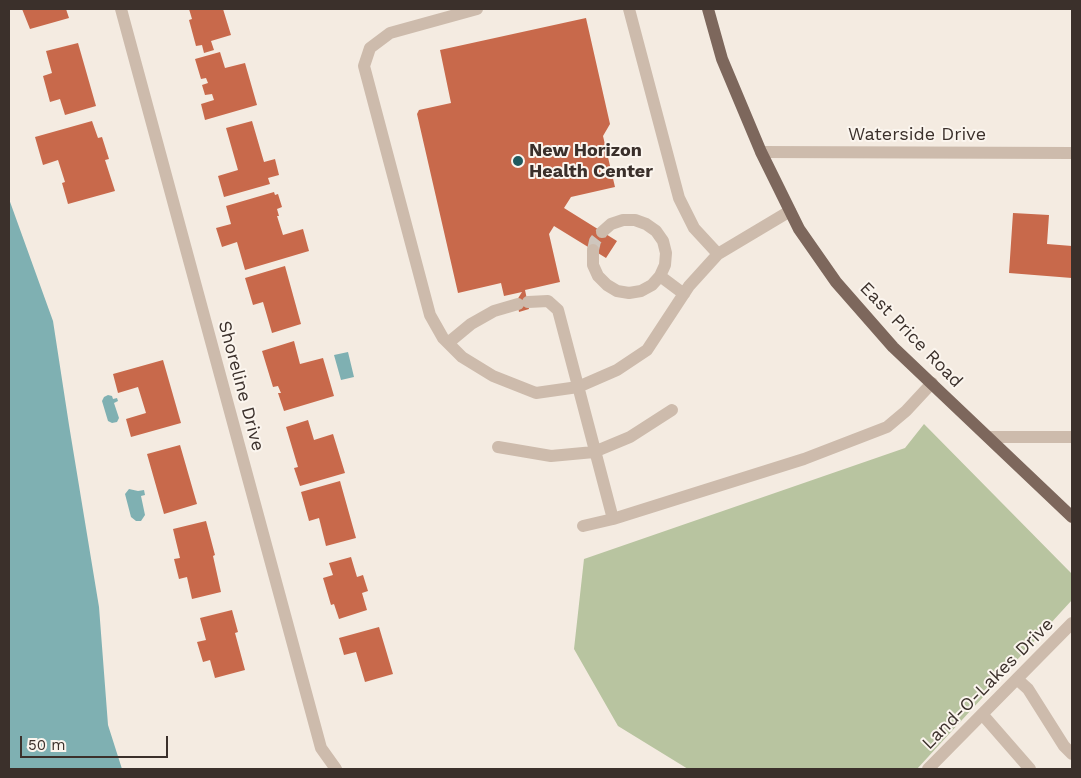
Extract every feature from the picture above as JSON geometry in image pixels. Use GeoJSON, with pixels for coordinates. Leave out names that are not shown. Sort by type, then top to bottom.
{"type":"FeatureCollection","features":[{"type":"Feature","properties":{"kind":"main road","name":"East Price Road"},"geometry":{"type":"LineString","coordinates":[[708,9],[722,59],[761,152],[799,229],[836,282],[893,347],[1072,517]]}},
{"type":"Feature","properties":{"kind":"street","name":"Shoreline Drive"},"geometry":{"type":"LineString","coordinates":[[121,9],[321,748],[336,769]]}},
{"type":"Feature","properties":{"kind":"street"},"geometry":{"type":"LineString","coordinates":[[477,9],[390,33],[370,48],[364,66],[430,315],[443,338],[462,357],[492,376],[536,393],[578,387],[617,370],[647,350],[689,286],[718,254],[790,212]]}},
{"type":"Feature","properties":{"kind":"street"},"geometry":{"type":"LineString","coordinates":[[628,9],[679,198],[694,228],[718,254]]}},
{"type":"Feature","properties":{"kind":"street","name":"Waterside Drive"},"geometry":{"type":"LineString","coordinates":[[761,152],[1072,153]]}},
{"type":"Feature","properties":{"kind":"street"},"geometry":{"type":"LineString","coordinates":[[593,250],[593,265],[598,276],[617,291],[629,293],[641,291],[652,285],[660,276],[665,265],[666,253],[663,241],[651,227],[635,220],[623,220],[611,224],[602,232]]}},
{"type":"Feature","properties":{"kind":"street"},"geometry":{"type":"LineString","coordinates":[[660,276],[684,294]]}},
{"type":"Feature","properties":{"kind":"street"},"geometry":{"type":"LineString","coordinates":[[448,343],[471,324],[494,311],[523,303],[548,301],[558,310],[613,519]]}},
{"type":"Feature","properties":{"kind":"street"},"geometry":{"type":"LineString","coordinates":[[583,526],[613,519],[804,459],[887,427],[906,411],[932,383]]}},
{"type":"Feature","properties":{"kind":"street"},"geometry":{"type":"LineString","coordinates":[[498,448],[551,456],[594,452],[630,437],[672,410]]}},
{"type":"Feature","properties":{"kind":"street"},"geometry":{"type":"LineString","coordinates":[[990,438],[1072,437]]}},
{"type":"Feature","properties":{"kind":"street","name":"Land-O-Lakes Drive"},"geometry":{"type":"LineString","coordinates":[[928,769],[1072,623]]}},
{"type":"Feature","properties":{"kind":"street"},"geometry":{"type":"LineString","coordinates":[[1017,679],[1028,689],[1064,746],[1072,754]]}},
{"type":"Feature","properties":{"kind":"street"},"geometry":{"type":"LineString","coordinates":[[982,714],[1030,769]]}},
{"type":"Feature","properties":{"kind":"green space"},"geometry":{"type":"Polygon","coordinates":[[[924,424],[1072,574],[1072,600],[917,769],[688,769],[618,726],[574,649],[584,559],[905,448],[924,424]]]}},
{"type":"Feature","properties":{"kind":"water"},"geometry":{"type":"Polygon","coordinates":[[[9,199],[53,321],[99,607],[108,725],[122,769],[9,769],[9,199]]]}},
{"type":"Feature","properties":{"kind":"water"},"geometry":{"type":"Polygon","coordinates":[[[348,352],[354,377],[341,380],[334,355],[348,352]]]}},
{"type":"Feature","properties":{"kind":"water"},"geometry":{"type":"Polygon","coordinates":[[[108,395],[112,396],[113,399],[117,398],[118,401],[114,403],[119,418],[117,422],[112,423],[108,421],[102,401],[108,395]]]}},
{"type":"Feature","properties":{"kind":"water"},"geometry":{"type":"Polygon","coordinates":[[[129,489],[144,490],[145,495],[141,496],[145,515],[141,521],[136,521],[131,517],[125,494],[129,489]]]}},
{"type":"Feature","properties":{"kind":"building"},"geometry":{"type":"Polygon","coordinates":[[[22,9],[66,9],[69,18],[30,29],[22,9]]]}},
{"type":"Feature","properties":{"kind":"building"},"geometry":{"type":"Polygon","coordinates":[[[189,9],[223,9],[231,35],[211,41],[214,50],[204,53],[202,45],[196,46],[189,20],[192,19],[189,9]]]}},
{"type":"Feature","properties":{"kind":"building","name":"New Horizon Health Center"},"geometry":{"type":"Polygon","coordinates":[[[586,18],[610,124],[603,136],[615,187],[571,197],[564,208],[617,241],[606,258],[554,226],[549,234],[560,282],[525,290],[529,309],[519,312],[517,300],[522,292],[504,296],[501,283],[458,293],[417,114],[419,110],[451,103],[440,50],[586,18]]]}},
{"type":"Feature","properties":{"kind":"building"},"geometry":{"type":"Polygon","coordinates":[[[78,43],[96,106],[65,115],[60,99],[50,102],[43,76],[52,73],[46,51],[78,43]]]}},
{"type":"Feature","properties":{"kind":"building"},"geometry":{"type":"Polygon","coordinates":[[[220,52],[225,68],[245,63],[257,105],[205,120],[201,104],[214,100],[212,94],[205,95],[202,85],[208,83],[206,78],[201,79],[195,59],[220,52]]]}},
{"type":"Feature","properties":{"kind":"building"},"geometry":{"type":"Polygon","coordinates":[[[92,121],[98,138],[102,137],[109,159],[105,160],[115,191],[68,204],[62,183],[65,182],[58,160],[43,165],[35,137],[92,121]]]}},
{"type":"Feature","properties":{"kind":"building"},"geometry":{"type":"Polygon","coordinates":[[[252,121],[264,162],[275,159],[279,175],[268,178],[270,184],[224,197],[218,176],[238,170],[226,128],[252,121]]]}},
{"type":"Feature","properties":{"kind":"building"},"geometry":{"type":"Polygon","coordinates":[[[274,192],[275,195],[278,194],[282,207],[277,209],[279,216],[277,216],[283,235],[303,229],[309,251],[245,270],[237,242],[222,247],[216,228],[231,224],[226,206],[274,192]]]}},
{"type":"Feature","properties":{"kind":"building"},"geometry":{"type":"Polygon","coordinates":[[[1013,213],[1049,215],[1047,244],[1072,246],[1072,278],[1009,273],[1013,213]]]}},
{"type":"Feature","properties":{"kind":"building"},"geometry":{"type":"Polygon","coordinates":[[[285,266],[301,324],[272,333],[263,302],[253,305],[245,278],[285,266]]]}},
{"type":"Feature","properties":{"kind":"building"},"geometry":{"type":"Polygon","coordinates":[[[294,341],[300,364],[323,358],[334,396],[284,411],[278,393],[281,393],[278,386],[273,387],[262,351],[294,341]]]}},
{"type":"Feature","properties":{"kind":"building"},"geometry":{"type":"Polygon","coordinates":[[[163,360],[181,423],[131,437],[126,419],[146,413],[138,387],[118,393],[113,374],[163,360]]]}},
{"type":"Feature","properties":{"kind":"building"},"geometry":{"type":"Polygon","coordinates":[[[308,420],[314,440],[333,434],[345,473],[300,486],[294,468],[298,467],[286,427],[308,420]]]}},
{"type":"Feature","properties":{"kind":"building"},"geometry":{"type":"Polygon","coordinates":[[[180,445],[197,504],[164,514],[147,454],[180,445]]]}},
{"type":"Feature","properties":{"kind":"building"},"geometry":{"type":"Polygon","coordinates":[[[340,481],[356,538],[326,546],[319,518],[309,521],[301,492],[340,481]]]}},
{"type":"Feature","properties":{"kind":"building"},"geometry":{"type":"Polygon","coordinates":[[[206,521],[215,555],[213,556],[221,592],[192,599],[187,577],[179,579],[174,559],[180,558],[173,529],[206,521]]]}},
{"type":"Feature","properties":{"kind":"building"},"geometry":{"type":"Polygon","coordinates":[[[351,557],[357,577],[363,575],[368,591],[362,593],[367,610],[339,619],[334,604],[331,605],[323,578],[333,575],[329,563],[351,557]]]}},
{"type":"Feature","properties":{"kind":"building"},"geometry":{"type":"Polygon","coordinates":[[[232,610],[238,632],[235,633],[245,670],[215,678],[210,660],[203,662],[197,642],[206,640],[200,618],[232,610]]]}},
{"type":"Feature","properties":{"kind":"building"},"geometry":{"type":"Polygon","coordinates":[[[379,627],[393,674],[365,682],[356,652],[344,655],[339,638],[379,627]]]}},
{"type":"Feature","properties":{"kind":"tunnel"},"geometry":{"type":"LineString","coordinates":[[593,250],[595,241],[602,232]]}},
{"type":"Feature","properties":{"kind":"place","name":"New Horizon Health Center"},"geometry":{"type":"Point","coordinates":[518,161]}}]}
